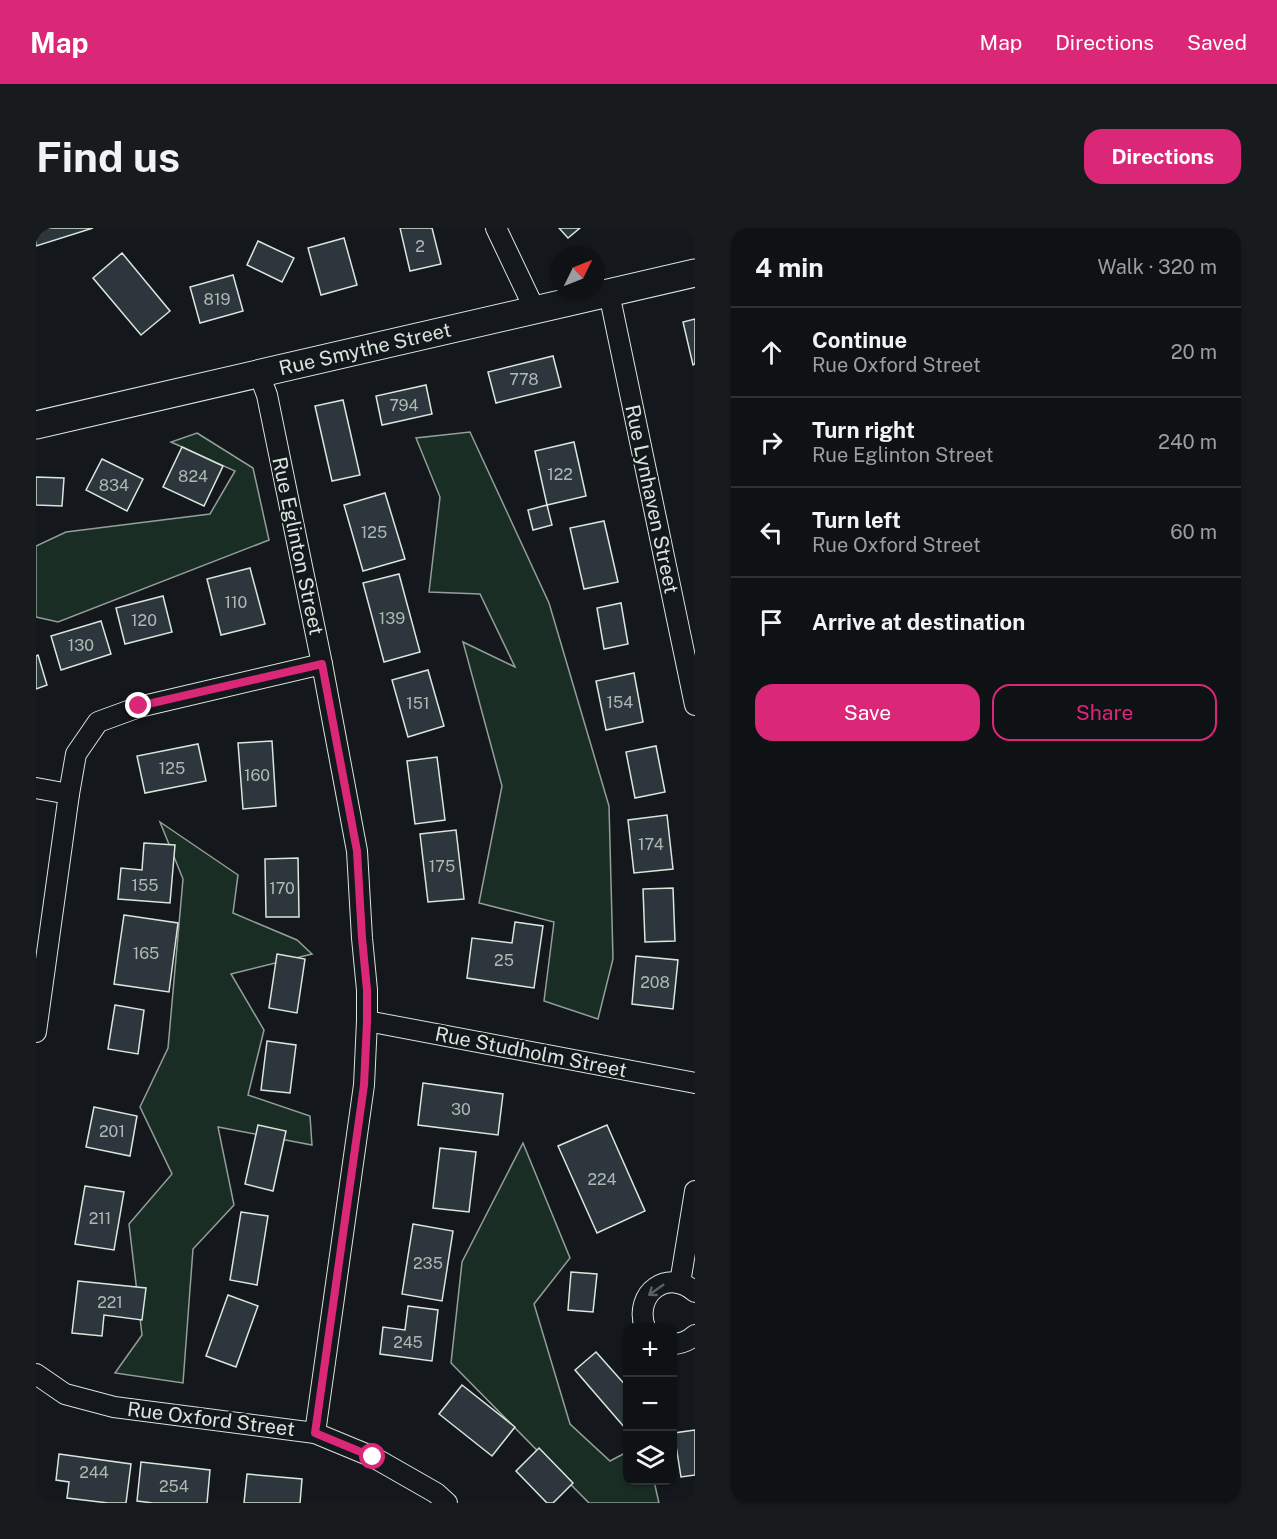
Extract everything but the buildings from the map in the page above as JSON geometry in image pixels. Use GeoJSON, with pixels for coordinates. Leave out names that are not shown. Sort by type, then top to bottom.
{"type":"FeatureCollection","features":[{"type":"Feature","properties":{"kind":"main road","name":"Rue Smythe Street"},"geometry":{"type":"LineString","coordinates":[[36,425],[695,273]]}},
{"type":"Feature","properties":{"kind":"street"},"geometry":{"type":"LineString","coordinates":[[496,228],[535,310]]}},
{"type":"Feature","properties":{"kind":"street","name":"Rue Lynhaven Street"},"geometry":{"type":"LineString","coordinates":[[609,293],[695,705]]}},
{"type":"Feature","properties":{"kind":"street","name":"Rue Eglinton Street"},"geometry":{"type":"LineString","coordinates":[[258,374],[267,394],[357,851],[367,990],[364,1085],[315,1433]]}},
{"type":"Feature","properties":{"kind":"street"},"geometry":{"type":"LineString","coordinates":[[36,1032],[76,754],[98,722],[139,706],[322,664]]}},
{"type":"Feature","properties":{"kind":"street"},"geometry":{"type":"LineString","coordinates":[[36,788],[69,794]]}},
{"type":"Feature","properties":{"kind":"street","name":"Rue Studholm Street"},"geometry":{"type":"LineString","coordinates":[[367,1022],[695,1083]]}},
{"type":"Feature","properties":{"kind":"street"},"geometry":{"type":"LineString","coordinates":[[644,1323],[642,1307],[645,1298],[652,1290],[670,1282],[687,1288],[695,1191]]}},
{"type":"Feature","properties":{"kind":"street"},"geometry":{"type":"LineString","coordinates":[[677,1344],[688,1341],[695,1335]]}},
{"type":"Feature","properties":{"kind":"street","name":"Rue Oxford Street"},"geometry":{"type":"LineString","coordinates":[[36,1374],[65,1394],[114,1407],[315,1433],[373,1457],[436,1493],[447,1503]]}},
{"type":"Feature","properties":{"kind":"green space"},"geometry":{"type":"Polygon","coordinates":[[[470,432],[549,603],[609,806],[613,959],[598,1019],[544,1001],[554,922],[479,903],[502,786],[463,642],[515,667],[480,594],[429,592],[440,497],[416,438],[470,432]]]}},
{"type":"Feature","properties":{"kind":"green space"},"geometry":{"type":"Polygon","coordinates":[[[197,433],[253,468],[269,540],[58,622],[36,617],[36,546],[66,532],[210,514],[235,471],[171,442],[197,433]]]}},
{"type":"Feature","properties":{"kind":"green space"},"geometry":{"type":"Polygon","coordinates":[[[160,822],[238,875],[233,913],[297,940],[312,954],[231,974],[264,1030],[248,1095],[310,1116],[312,1145],[218,1127],[234,1205],[193,1249],[183,1383],[115,1373],[142,1335],[129,1224],[172,1174],[140,1107],[168,1048],[183,879],[160,822]]]}},
{"type":"Feature","properties":{"kind":"green space"},"geometry":{"type":"Polygon","coordinates":[[[523,1143],[570,1258],[534,1304],[570,1424],[610,1461],[623,1454],[623,1485],[655,1485],[659,1503],[589,1503],[451,1363],[462,1262],[523,1143]]]}},
{"type":"Feature","properties":{"kind":"route"},"geometry":{"type":"LineString","coordinates":[[139,706],[322,664],[357,851],[367,990],[367,1022],[364,1085],[315,1433],[373,1457]]}}]}
